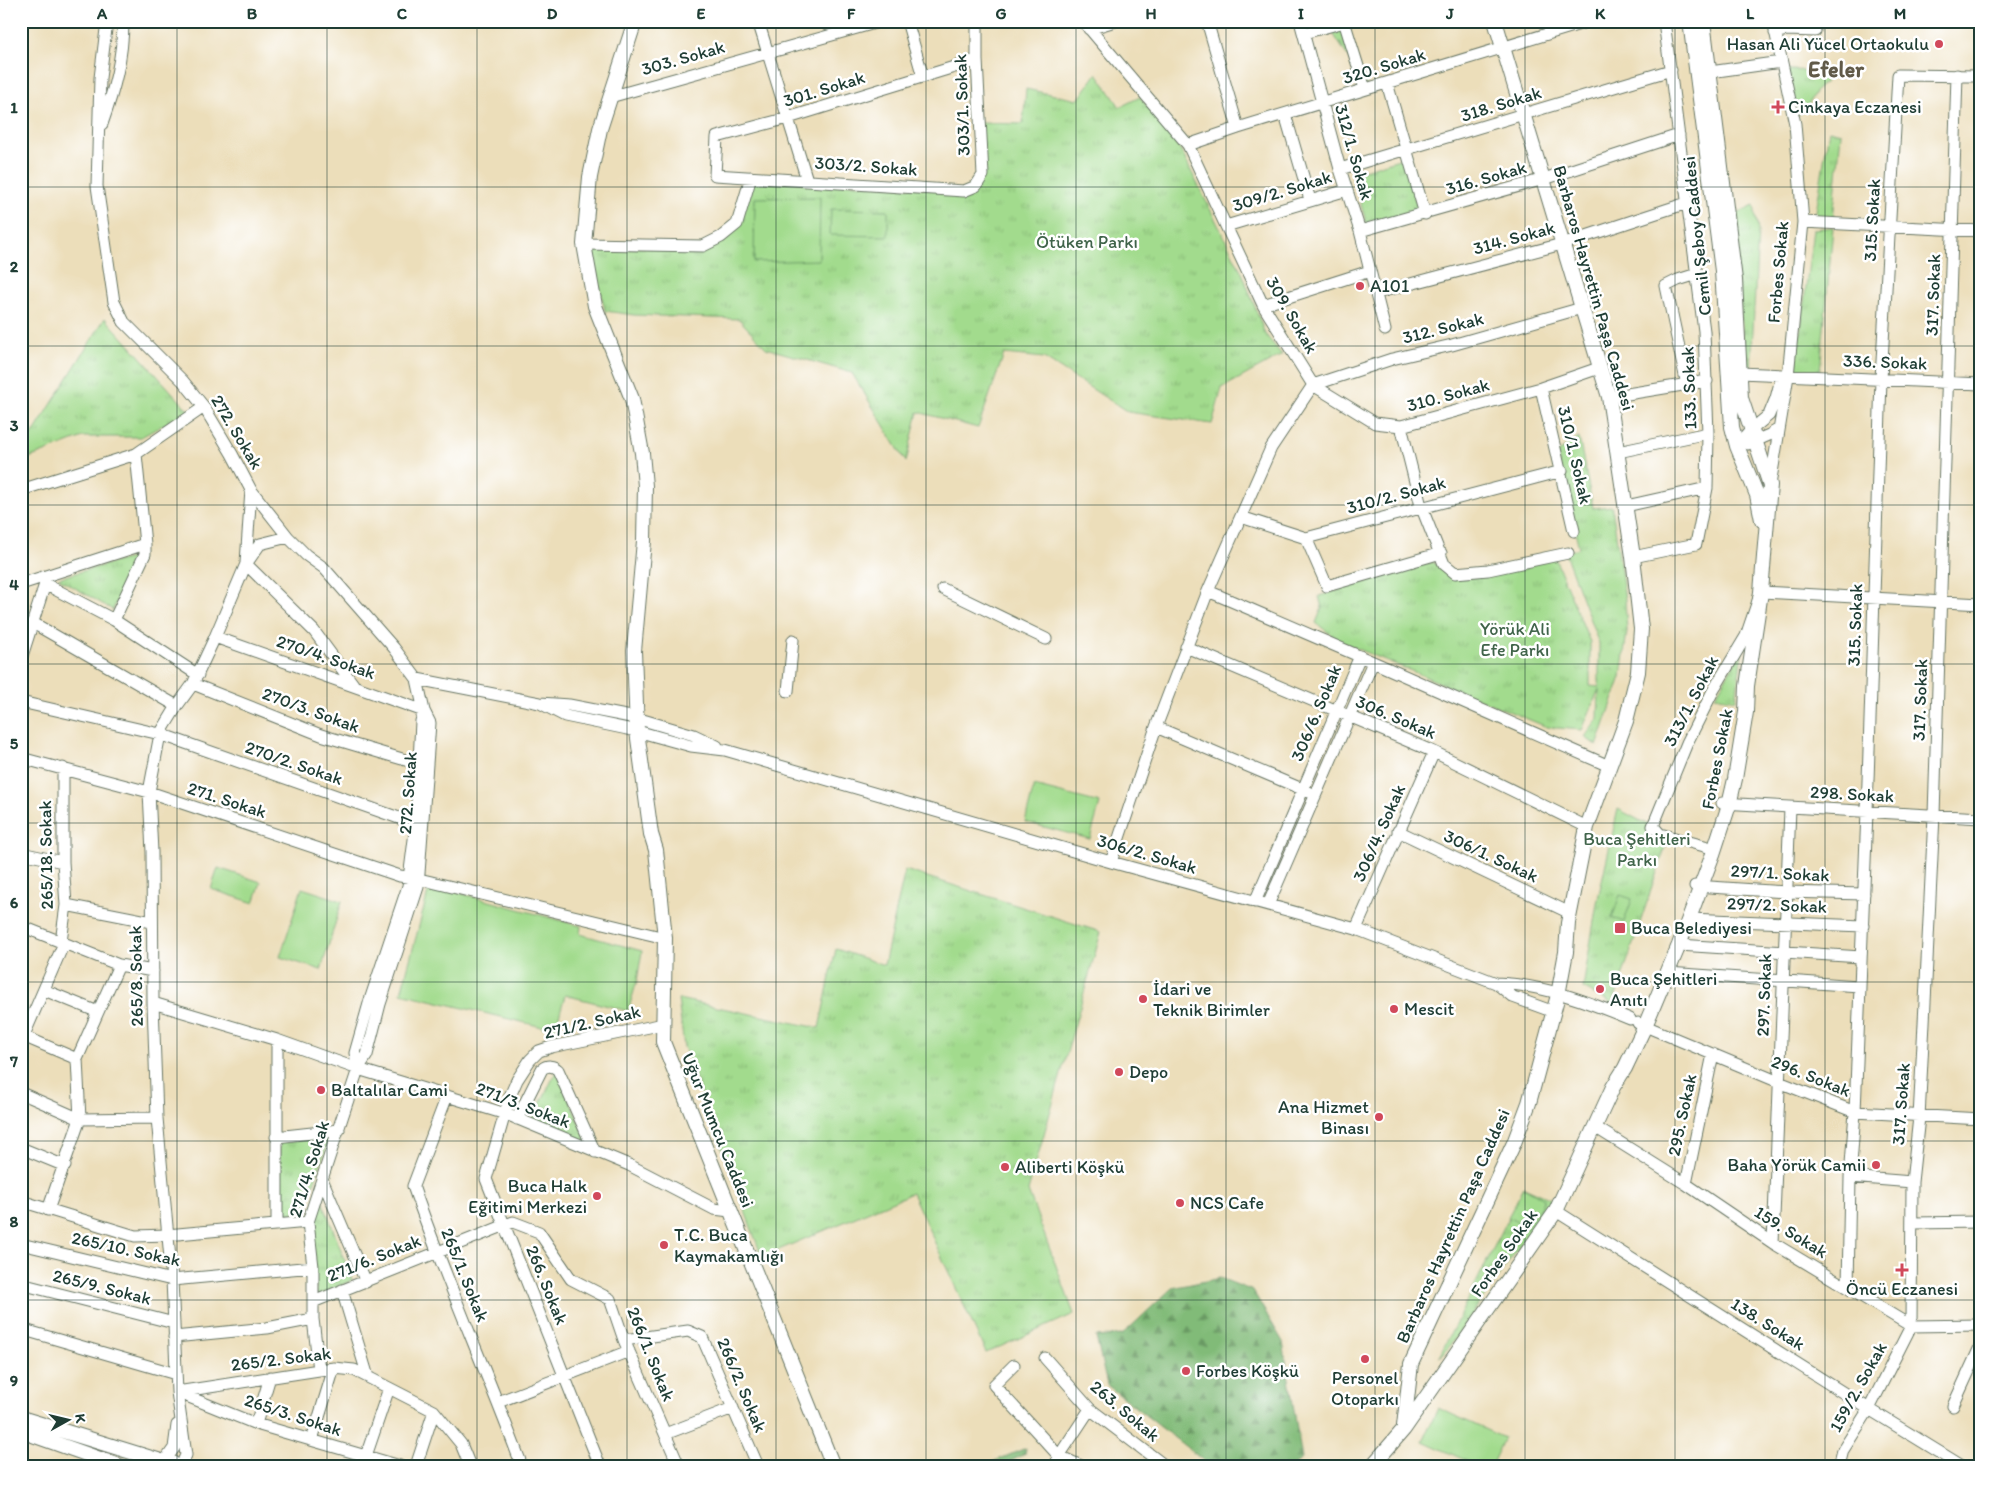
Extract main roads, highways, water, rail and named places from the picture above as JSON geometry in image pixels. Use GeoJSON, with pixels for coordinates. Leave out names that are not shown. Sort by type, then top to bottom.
{"type":"FeatureCollection","features":[{"type":"Feature","properties":{"kind":"main road","name":"Barbaros Hayrettin Paşa Caddesi"},"geometry":{"type":"LineString","coordinates":[[1404,1429],[1411,1364],[1514,1143],[1529,1103],[1558,994],[1566,952],[1570,913],[1587,827],[1626,721],[1638,672],[1641,629],[1626,506],[1609,397],[1495,21]]}},
{"type":"Feature","properties":{"kind":"main road","name":"Cemil Şeboy Caddesi"},"geometry":{"type":"LineString","coordinates":[[1690,21],[1722,271],[1732,427],[1737,446],[1757,495],[1765,533]]}},
{"type":"Feature","properties":{"kind":"main road","name":"Cemil Şeboy Caddesi"},"geometry":{"type":"LineString","coordinates":[[1703,21],[1725,192],[1734,280],[1740,373]]}},
{"type":"Feature","properties":{"kind":"main road","name":"Uğur Mumcu Caddesi"},"geometry":{"type":"LineString","coordinates":[[638,22],[600,129],[590,177],[584,244],[595,306],[632,399],[642,453],[645,486],[644,541],[636,641],[641,652],[640,726],[660,831],[656,850],[665,938],[663,1042],[833,1466]]}},
{"type":"Feature","properties":{"kind":"main road","name":"Forbes Sokak"},"geometry":{"type":"LineString","coordinates":[[1638,1023],[1668,973],[1689,919],[1708,847],[1735,779],[1746,712],[1747,686],[1761,592],[1770,485],[1741,398],[1740,373]]}},
{"type":"Feature","properties":{"kind":"main road","name":"Forbes Sokak"},"geometry":{"type":"LineString","coordinates":[[1372,1466],[1404,1429],[1556,1211],[1613,1087],[1626,1068],[1638,1023],[1698,886],[1725,804]]}},
{"type":"Feature","properties":{"kind":"main road"},"geometry":{"type":"LineString","coordinates":[[21,1418],[166,1465]]}},
{"type":"Feature","properties":{"kind":"main road"},"geometry":{"type":"LineString","coordinates":[[21,1431],[120,1466]]}},
{"type":"Feature","properties":{"kind":"place","name":"Hasan Ali Yücel Ortaokulu"},"geometry":{"type":"Point","coordinates":[1939,44]}},
{"type":"Feature","properties":{"kind":"place","name":"Cinkaya Eczanesi"},"geometry":{"type":"Point","coordinates":[1778,107]}},
{"type":"Feature","properties":{"kind":"place","name":"A101"},"geometry":{"type":"Point","coordinates":[1360,286]}},
{"type":"Feature","properties":{"kind":"place","name":"Buca Belediyesi"},"geometry":{"type":"Point","coordinates":[1620,928]}},
{"type":"Feature","properties":{"kind":"place","name":"Buca Şehitleri Anıtı"},"geometry":{"type":"Point","coordinates":[1600,989]}},
{"type":"Feature","properties":{"kind":"place","name":"İdari ve Teknik Birimler"},"geometry":{"type":"Point","coordinates":[1143,999]}},
{"type":"Feature","properties":{"kind":"place","name":"Mescit"},"geometry":{"type":"Point","coordinates":[1394,1009]}},
{"type":"Feature","properties":{"kind":"place","name":"Depo"},"geometry":{"type":"Point","coordinates":[1119,1072]}},
{"type":"Feature","properties":{"kind":"place","name":"Baltalılar Cami"},"geometry":{"type":"Point","coordinates":[321,1090]}},
{"type":"Feature","properties":{"kind":"place","name":"Ana Hizmet Binası"},"geometry":{"type":"Point","coordinates":[1379,1117]}},
{"type":"Feature","properties":{"kind":"place","name":"Baha Yörük Camii"},"geometry":{"type":"Point","coordinates":[1876,1165]}},
{"type":"Feature","properties":{"kind":"place","name":"Aliberti Köşkü"},"geometry":{"type":"Point","coordinates":[1005,1167]}},
{"type":"Feature","properties":{"kind":"place","name":"Buca Halk Eğitimi Merkezi"},"geometry":{"type":"Point","coordinates":[597,1196]}},
{"type":"Feature","properties":{"kind":"place","name":"NCS Cafe"},"geometry":{"type":"Point","coordinates":[1180,1203]}},
{"type":"Feature","properties":{"kind":"place","name":"T.C. Buca Kaymakamlığı"},"geometry":{"type":"Point","coordinates":[664,1245]}},
{"type":"Feature","properties":{"kind":"place","name":"Öncü Eczanesi"},"geometry":{"type":"Point","coordinates":[1902,1270]}},
{"type":"Feature","properties":{"kind":"place","name":"Personel Otoparkı"},"geometry":{"type":"Point","coordinates":[1365,1359]}},
{"type":"Feature","properties":{"kind":"place","name":"Forbes Köşkü"},"geometry":{"type":"Point","coordinates":[1186,1371]}},
{"type":"Feature","properties":{"kind":"district","name":"Efeler"},"geometry":{"type":"Point","coordinates":[1836,69]}},
{"type":"Feature","properties":{"kind":"park label","name":"Ötüken Parkı"},"geometry":{"type":"Point","coordinates":[1087,242]}},
{"type":"Feature","properties":{"kind":"park label","name":"Yörük Ali Efe Parkı"},"geometry":{"type":"Point","coordinates":[1515,639]}},
{"type":"Feature","properties":{"kind":"park label","name":"Buca Şehitleri Parkı"},"geometry":{"type":"Point","coordinates":[1637,850]}}]}
